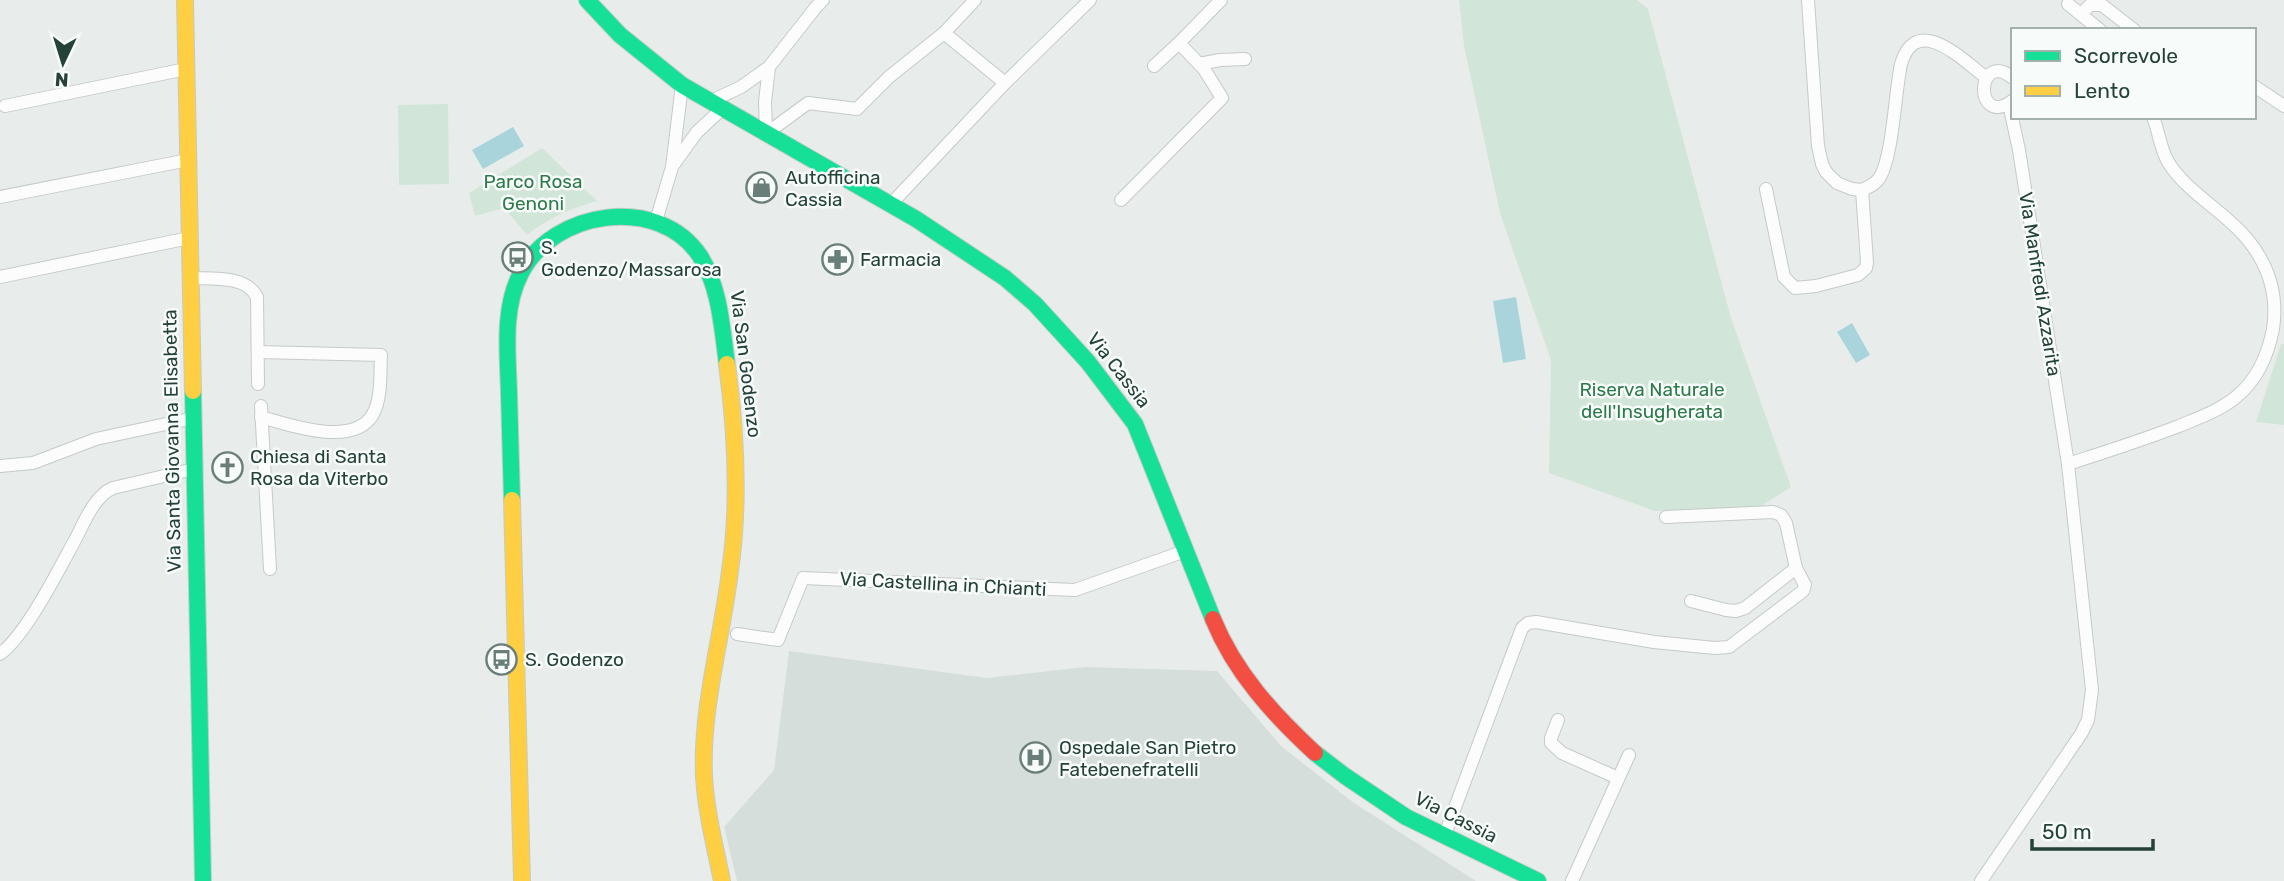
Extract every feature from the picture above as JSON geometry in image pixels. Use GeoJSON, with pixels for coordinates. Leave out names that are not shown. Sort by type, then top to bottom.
{"type":"FeatureCollection","features":[{"type":"Feature","properties":{"kind":"street","name":"Via Santa Giovanna Elisabetta"},"geometry":{"type":"LineString","coordinates":[[185,0],[203,881]]}},
{"type":"Feature","properties":{"kind":"street","name":"Via Cassia"},"geometry":{"type":"LineString","coordinates":[[587,0],[620,35],[682,85],[891,204],[1015,286],[1088,362],[1135,424],[1228,653],[1269,709],[1309,747],[1392,807],[1444,836],[1538,881]]}},
{"type":"Feature","properties":{"kind":"street"},"geometry":{"type":"LineString","coordinates":[[766,132],[808,103],[857,109],[889,77],[944,33],[975,0]]}},
{"type":"Feature","properties":{"kind":"street"},"geometry":{"type":"LineString","coordinates":[[891,204],[1005,83],[1090,0]]}},
{"type":"Feature","properties":{"kind":"street"},"geometry":{"type":"LineString","coordinates":[[1154,66],[1221,0]]}},
{"type":"Feature","properties":{"kind":"street"},"geometry":{"type":"LineString","coordinates":[[1808,0],[1818,146],[1826,173],[1837,183],[1863,190],[1875,182],[1883,169],[1892,128],[1898,78],[1903,58],[1909,48],[1924,42],[1941,43],[1987,78]]}},
{"type":"Feature","properties":{"kind":"street"},"geometry":{"type":"LineString","coordinates":[[672,167],[717,105],[769,67],[819,2]]}},
{"type":"Feature","properties":{"kind":"street"},"geometry":{"type":"LineString","coordinates":[[2068,4],[2098,28]]}},
{"type":"Feature","properties":{"kind":"street"},"geometry":{"type":"LineString","coordinates":[[2081,14],[2090,5],[2100,5],[2131,28]]}},
{"type":"Feature","properties":{"kind":"street"},"geometry":{"type":"LineString","coordinates":[[944,33],[1005,83]]}},
{"type":"Feature","properties":{"kind":"street"},"geometry":{"type":"LineString","coordinates":[[1122,200],[1222,98],[1199,64],[1179,43]]}},
{"type":"Feature","properties":{"kind":"street"},"geometry":{"type":"LineString","coordinates":[[1199,64],[1245,59]]}},
{"type":"Feature","properties":{"kind":"street"},"geometry":{"type":"LineString","coordinates":[[766,132],[765,102],[769,67]]}},
{"type":"Feature","properties":{"kind":"street"},"geometry":{"type":"LineString","coordinates":[[5,106],[187,69]]}},
{"type":"Feature","properties":{"kind":"street"},"geometry":{"type":"LineString","coordinates":[[2011,77],[1996,72],[1987,78],[1982,88],[1985,98],[1998,107],[2011,103]]}},
{"type":"Feature","properties":{"kind":"street"},"geometry":{"type":"LineString","coordinates":[[656,221],[672,167],[682,85]]}},
{"type":"Feature","properties":{"kind":"street"},"geometry":{"type":"LineString","coordinates":[[2256,87],[2284,107]]}},
{"type":"Feature","properties":{"kind":"street","name":"Via Manfredi Azzarita"},"geometry":{"type":"LineString","coordinates":[[1981,881],[2077,740],[2088,720],[2091,703],[2092,679],[2068,464],[2014,119]]}},
{"type":"Feature","properties":{"kind":"street"},"geometry":{"type":"LineString","coordinates":[[2068,464],[2162,432],[2223,406],[2236,397],[2256,375],[2264,362],[2271,340],[2275,298],[2271,280],[2260,258],[2247,239],[2174,170],[2161,146],[2154,119]]}},
{"type":"Feature","properties":{"kind":"street"},"geometry":{"type":"LineString","coordinates":[[0,197],[188,160]]}},
{"type":"Feature","properties":{"kind":"street"},"geometry":{"type":"LineString","coordinates":[[1766,189],[1784,277],[1790,286],[1800,289],[1852,278],[1866,268],[1863,190]]}},
{"type":"Feature","properties":{"kind":"street","name":"Via San Godenzo"},"geometry":{"type":"LineString","coordinates":[[522,881],[508,340],[511,302],[524,267],[534,253],[550,241],[608,216],[630,216],[656,221],[687,241],[712,276],[717,296],[737,465],[733,541],[722,633],[707,712],[704,776],[722,881]]}},
{"type":"Feature","properties":{"kind":"street"},"geometry":{"type":"LineString","coordinates":[[0,277],[189,239]]}},
{"type":"Feature","properties":{"kind":"street"},"geometry":{"type":"LineString","coordinates":[[191,278],[237,282],[254,291],[257,298],[258,384]]}},
{"type":"Feature","properties":{"kind":"street"},"geometry":{"type":"LineString","coordinates":[[258,352],[381,355],[373,416],[358,426],[341,431],[302,430],[261,412],[270,569]]}},
{"type":"Feature","properties":{"kind":"street"},"geometry":{"type":"LineString","coordinates":[[0,466],[33,463],[96,439],[194,418]]}},
{"type":"Feature","properties":{"kind":"street"},"geometry":{"type":"LineString","coordinates":[[0,654],[19,636],[90,513],[104,494],[113,488],[194,469]]}},
{"type":"Feature","properties":{"kind":"street"},"geometry":{"type":"LineString","coordinates":[[1444,836],[1522,628],[1528,623],[1536,622],[1654,642],[1729,647],[1803,591],[1804,579],[1796,568],[1786,523],[1781,514],[1773,512],[1666,517]]}},
{"type":"Feature","properties":{"kind":"street","name":"Via Castellina in Chianti"},"geometry":{"type":"LineString","coordinates":[[737,634],[778,640],[803,578],[1075,590],[1185,551]]}},
{"type":"Feature","properties":{"kind":"street"},"geometry":{"type":"LineString","coordinates":[[1691,601],[1736,611],[1745,608],[1796,568]]}},
{"type":"Feature","properties":{"kind":"street"},"geometry":{"type":"LineString","coordinates":[[1558,720],[1551,738],[1554,747],[1618,778]]}},
{"type":"Feature","properties":{"kind":"street"},"geometry":{"type":"LineString","coordinates":[[1572,881],[1629,755]]}},
{"type":"Feature","properties":{"kind":"shaded area","name":"Ospedale San Pietro Fatebenefratelli"},"geometry":{"type":"Polygon","coordinates":[[[789,651],[987,678],[1085,667],[1217,671],[1281,746],[1354,803],[1476,881],[737,881],[724,827],[774,770],[789,651]]]}},
{"type":"Feature","properties":{"kind":"green space","name":"Riserva Naturale dell'Insugherata"},"geometry":{"type":"Polygon","coordinates":[[[1459,0],[1637,0],[1648,9],[1731,318],[1791,487],[1755,510],[1655,511],[1549,473],[1551,360],[1500,213],[1464,46],[1459,0]]]}},
{"type":"Feature","properties":{"kind":"green space"},"geometry":{"type":"Polygon","coordinates":[[[448,104],[449,184],[399,185],[398,105],[448,104]]]}},
{"type":"Feature","properties":{"kind":"green space","name":"Parco Rosa Genoni"},"geometry":{"type":"Polygon","coordinates":[[[542,148],[597,201],[560,214],[527,235],[504,208],[475,216],[469,193],[542,148]]]}},
{"type":"Feature","properties":{"kind":"green space"},"geometry":{"type":"Polygon","coordinates":[[[2281,344],[2284,344],[2284,425],[2256,422],[2281,344]]]}},
{"type":"Feature","properties":{"kind":"water"},"geometry":{"type":"Polygon","coordinates":[[[513,127],[524,146],[483,169],[472,150],[513,127]]]}},
{"type":"Feature","properties":{"kind":"water"},"geometry":{"type":"Polygon","coordinates":[[[1516,297],[1526,359],[1503,363],[1493,301],[1516,297]]]}},
{"type":"Feature","properties":{"kind":"water"},"geometry":{"type":"Polygon","coordinates":[[[1852,323],[1870,355],[1856,363],[1837,332],[1852,323]]]}},
{"type":"Feature","properties":{"kind":"traffic: fast"},"geometry":{"type":"LineString","coordinates":[[587,0],[620,35],[682,85],[916,219],[1005,278],[1035,304],[1088,362],[1135,424],[1213,619]]}},
{"type":"Feature","properties":{"kind":"traffic: fast"},"geometry":{"type":"LineString","coordinates":[[512,500],[507,348],[511,301],[521,273],[536,252],[557,235],[581,224],[607,218],[634,218],[659,224],[682,236],[700,256],[712,281],[727,364]]}},
{"type":"Feature","properties":{"kind":"traffic: fast"},"geometry":{"type":"LineString","coordinates":[[193,391],[203,881]]}},
{"type":"Feature","properties":{"kind":"traffic: fast"},"geometry":{"type":"LineString","coordinates":[[1315,753],[1406,817],[1538,881]]}},
{"type":"Feature","properties":{"kind":"traffic: slow"},"geometry":{"type":"LineString","coordinates":[[185,0],[193,391]]}},
{"type":"Feature","properties":{"kind":"traffic: slow"},"geometry":{"type":"LineString","coordinates":[[722,881],[707,803],[704,750],[735,519],[735,441],[727,364]]}},
{"type":"Feature","properties":{"kind":"traffic: slow"},"geometry":{"type":"LineString","coordinates":[[512,500],[522,881]]}},
{"type":"Feature","properties":{"kind":"traffic: jam"},"geometry":{"type":"LineString","coordinates":[[1213,619],[1232,657],[1256,692],[1315,753]]}},
{"type":"Feature","properties":{"kind":"place","name":"Autofficina Cassia"},"geometry":{"type":"Point","coordinates":[762,188]}},
{"type":"Feature","properties":{"kind":"place","name":"S. Godenzo/Massarosa"},"geometry":{"type":"Point","coordinates":[518,258]}},
{"type":"Feature","properties":{"kind":"place","name":"Farmacia"},"geometry":{"type":"Point","coordinates":[837,259]}},
{"type":"Feature","properties":{"kind":"place","name":"Chiesa di Santa Rosa da Viterbo"},"geometry":{"type":"Point","coordinates":[227,467]}},
{"type":"Feature","properties":{"kind":"place","name":"S. Godenzo"},"geometry":{"type":"Point","coordinates":[502,659]}},
{"type":"Feature","properties":{"kind":"place","name":"Ospedale San Pietro Fatebenefratelli"},"geometry":{"type":"Point","coordinates":[1036,758]}}]}
